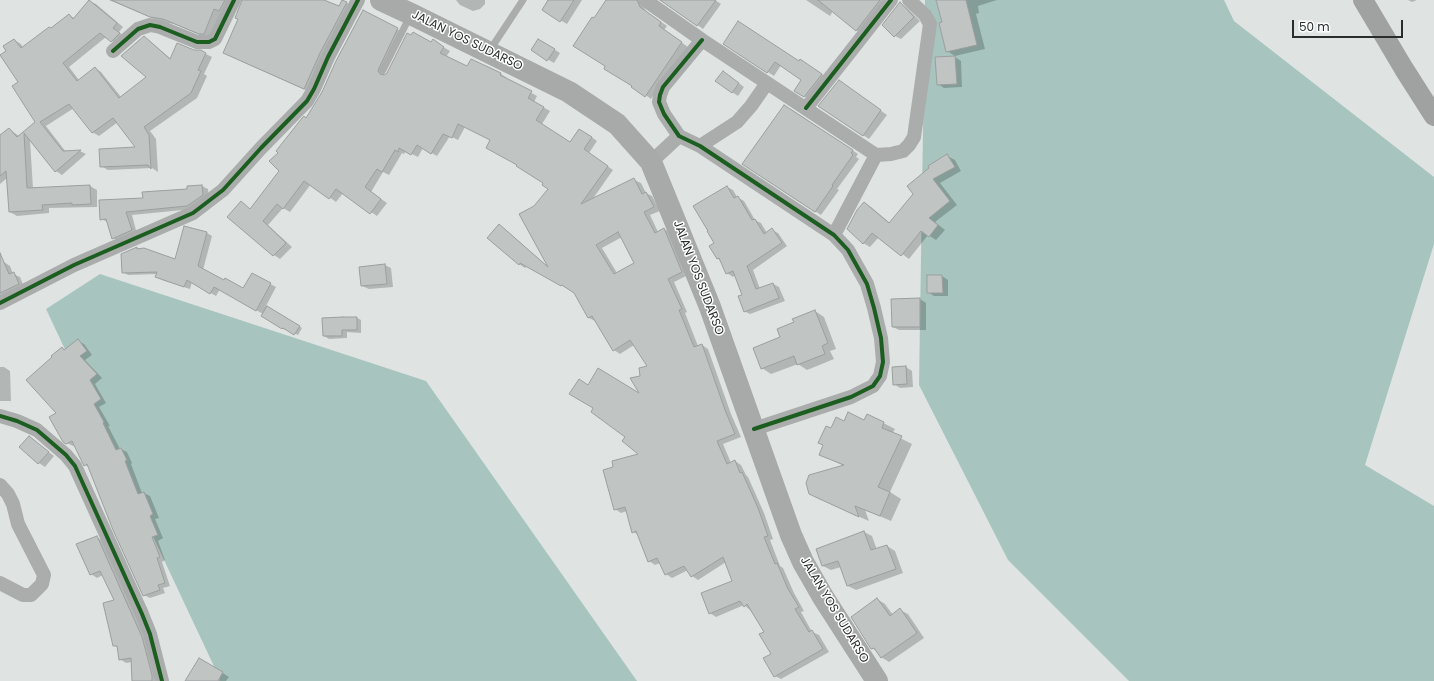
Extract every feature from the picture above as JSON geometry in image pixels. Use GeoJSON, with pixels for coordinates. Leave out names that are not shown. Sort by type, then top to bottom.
{"type":"FeatureCollection","features":[{"type":"Feature","properties":{"kind":"highway","name":"JALAN YOS SUDARSO"},"geometry":{"type":"LineString","coordinates":[[381,0],[569,92],[617,124],[651,162],[710,307],[783,514],[803,562],[823,597],[877,681]]}},
{"type":"Feature","properties":{"kind":"street"},"geometry":{"type":"LineString","coordinates":[[113,51],[138,29],[150,25],[160,27],[197,42],[209,42],[214,40],[234,0]]}},
{"type":"Feature","properties":{"kind":"street"},"geometry":{"type":"LineString","coordinates":[[0,303],[74,265],[193,213],[223,190],[307,101],[358,0]]}},
{"type":"Feature","properties":{"kind":"street"},"geometry":{"type":"LineString","coordinates":[[645,0],[702,40],[876,155],[892,154],[903,150],[910,145],[914,136],[930,24],[925,15],[909,0]]}},
{"type":"Feature","properties":{"kind":"street"},"geometry":{"type":"LineString","coordinates":[[806,108],[891,0]]}},
{"type":"Feature","properties":{"kind":"street"},"geometry":{"type":"LineString","coordinates":[[1363,0],[1400,63],[1434,116]]}},
{"type":"Feature","properties":{"kind":"street"},"geometry":{"type":"LineString","coordinates":[[702,40],[663,88],[659,102],[664,114],[679,136],[700,146],[834,235],[848,250],[859,267],[867,284],[881,338],[883,362],[880,376],[873,386],[861,393],[754,429]]}},
{"type":"Feature","properties":{"kind":"street"},"geometry":{"type":"LineString","coordinates":[[700,146],[737,122],[751,106],[767,83]]}},
{"type":"Feature","properties":{"kind":"street"},"geometry":{"type":"LineString","coordinates":[[651,162],[679,136]]}},
{"type":"Feature","properties":{"kind":"street"},"geometry":{"type":"LineString","coordinates":[[834,235],[876,155]]}},
{"type":"Feature","properties":{"kind":"street"},"geometry":{"type":"LineString","coordinates":[[0,416],[17,421],[37,430],[66,455],[75,466],[142,614],[150,634],[162,681]]}},
{"type":"Feature","properties":{"kind":"street"},"geometry":{"type":"LineString","coordinates":[[0,485],[8,494],[18,524],[44,575],[42,584],[31,595],[23,595],[0,583]]}},
{"type":"Feature","properties":{"kind":"lane"},"geometry":{"type":"LineString","coordinates":[[489,52],[523,0]]}},
{"type":"Feature","properties":{"kind":"lane"},"geometry":{"type":"LineString","coordinates":[[383,70],[411,14]]}},
{"type":"Feature","properties":{"kind":"green space"},"geometry":{"type":"Polygon","coordinates":[[[925,0],[1224,0],[1234,21],[1434,177],[1434,244],[1365,465],[1434,506],[1434,681],[1129,681],[1008,560],[919,385],[925,0]]]}},
{"type":"Feature","properties":{"kind":"green space"},"geometry":{"type":"Polygon","coordinates":[[[100,274],[426,381],[637,681],[219,681],[220,679],[46,309],[100,274]]]}},
{"type":"Feature","properties":{"kind":"building"},"geometry":{"type":"Polygon","coordinates":[[[89,0],[117,23],[113,28],[120,33],[111,42],[100,33],[63,63],[77,81],[95,67],[119,98],[146,77],[121,56],[144,36],[170,59],[177,43],[194,50],[201,50],[206,53],[198,70],[201,71],[191,93],[144,127],[149,135],[151,169],[148,165],[100,167],[99,149],[135,147],[113,118],[92,133],[69,104],[40,122],[63,151],[81,150],[55,172],[24,133],[27,188],[90,185],[91,204],[72,205],[72,203],[42,205],[43,210],[9,212],[6,171],[0,176],[0,135],[9,128],[17,137],[35,122],[12,86],[18,82],[0,55],[6,51],[3,46],[14,39],[21,48],[69,14],[73,19],[89,0]]]}},
{"type":"Feature","properties":{"kind":"building"},"geometry":{"type":"Polygon","coordinates":[[[111,0],[225,0],[219,11],[214,9],[204,34],[199,34],[163,19],[150,17],[111,0]]]}},
{"type":"Feature","properties":{"kind":"building"},"geometry":{"type":"Polygon","coordinates":[[[242,0],[324,0],[339,6],[342,0],[347,2],[320,53],[304,89],[223,53],[238,19],[235,18],[242,0]]]}},
{"type":"Feature","properties":{"kind":"building"},"geometry":{"type":"Polygon","coordinates":[[[548,0],[574,0],[560,22],[542,10],[548,0]]]}},
{"type":"Feature","properties":{"kind":"building"},"geometry":{"type":"Polygon","coordinates":[[[606,0],[637,0],[640,7],[661,22],[659,26],[682,42],[645,97],[631,87],[632,86],[604,69],[605,66],[573,46],[592,17],[594,18],[606,0]]]}},
{"type":"Feature","properties":{"kind":"building"},"geometry":{"type":"Polygon","coordinates":[[[660,0],[716,0],[697,26],[660,0]]]}},
{"type":"Feature","properties":{"kind":"building"},"geometry":{"type":"Polygon","coordinates":[[[818,0],[880,0],[856,31],[818,0]]]}},
{"type":"Feature","properties":{"kind":"building"},"geometry":{"type":"Polygon","coordinates":[[[936,0],[966,0],[977,45],[946,52],[939,23],[942,22],[936,0]]]}},
{"type":"Feature","properties":{"kind":"building"},"geometry":{"type":"Polygon","coordinates":[[[900,2],[914,17],[894,37],[882,25],[900,2]]]}},
{"type":"Feature","properties":{"kind":"building"},"geometry":{"type":"Polygon","coordinates":[[[363,10],[398,28],[379,68],[378,71],[380,74],[384,75],[387,73],[407,33],[411,35],[413,32],[431,42],[433,39],[444,47],[440,53],[467,66],[471,59],[501,73],[500,75],[532,91],[528,98],[544,107],[536,120],[570,142],[579,129],[592,137],[584,149],[608,166],[581,204],[634,178],[642,194],[646,192],[654,207],[644,212],[655,233],[664,228],[682,272],[668,279],[682,309],[679,310],[694,347],[702,344],[735,434],[717,441],[727,464],[735,460],[740,473],[742,472],[758,508],[768,536],[764,537],[775,564],[777,563],[788,589],[799,607],[795,609],[809,632],[812,630],[823,649],[774,677],[763,658],[771,654],[759,634],[764,632],[747,604],[744,607],[740,601],[709,614],[701,593],[732,581],[723,557],[691,577],[684,566],[665,575],[657,558],[648,562],[636,531],[632,533],[625,507],[614,510],[603,470],[613,467],[612,461],[638,454],[622,441],[625,437],[591,412],[593,408],[569,394],[579,379],[588,385],[598,368],[639,393],[630,378],[640,376],[639,368],[647,366],[630,340],[613,351],[592,316],[588,318],[574,293],[520,263],[519,265],[487,238],[499,224],[548,267],[519,214],[534,206],[548,189],[542,185],[543,183],[516,166],[517,165],[486,148],[490,140],[458,124],[452,138],[443,134],[431,154],[417,145],[411,155],[399,148],[398,152],[395,150],[382,172],[377,169],[365,187],[381,199],[370,214],[336,189],[329,199],[304,181],[283,209],[277,204],[263,221],[286,243],[273,256],[227,217],[241,201],[250,209],[279,171],[269,161],[278,153],[276,151],[302,118],[304,116],[306,118],[322,92],[336,61],[363,10]],[[618,232],[596,245],[614,274],[634,263],[618,232]]]}},
{"type":"Feature","properties":{"kind":"building"},"geometry":{"type":"Polygon","coordinates":[[[738,21],[799,61],[800,59],[822,74],[804,97],[794,91],[801,80],[775,62],[767,73],[723,44],[738,21]]]}},
{"type":"Feature","properties":{"kind":"building"},"geometry":{"type":"Polygon","coordinates":[[[538,39],[555,49],[547,61],[531,50],[538,39]]]}},
{"type":"Feature","properties":{"kind":"building"},"geometry":{"type":"Polygon","coordinates":[[[955,56],[957,84],[937,85],[935,57],[955,56]]]}},
{"type":"Feature","properties":{"kind":"building"},"geometry":{"type":"Polygon","coordinates":[[[723,71],[739,83],[732,93],[715,81],[723,71]]]}},
{"type":"Feature","properties":{"kind":"building"},"geometry":{"type":"Polygon","coordinates":[[[839,80],[881,110],[863,136],[818,106],[839,80]]]}},
{"type":"Feature","properties":{"kind":"building"},"geometry":{"type":"Polygon","coordinates":[[[784,105],[853,150],[851,153],[853,155],[815,212],[742,164],[784,105]]]}},
{"type":"Feature","properties":{"kind":"building"},"geometry":{"type":"Polygon","coordinates":[[[947,154],[955,167],[933,179],[950,201],[929,218],[938,225],[929,237],[921,231],[901,256],[872,233],[863,244],[847,229],[857,210],[864,202],[889,223],[913,194],[907,186],[929,168],[928,166],[947,154]]]}},
{"type":"Feature","properties":{"kind":"building"},"geometry":{"type":"Polygon","coordinates":[[[202,185],[203,195],[187,206],[126,212],[132,230],[112,239],[106,219],[100,220],[99,200],[143,198],[142,192],[187,189],[187,186],[202,185]]]}},
{"type":"Feature","properties":{"kind":"building"},"geometry":{"type":"Polygon","coordinates":[[[727,186],[734,198],[738,196],[752,220],[755,219],[764,234],[772,228],[782,243],[747,266],[756,289],[773,283],[779,298],[744,312],[738,296],[742,295],[733,271],[726,274],[719,258],[717,259],[709,246],[714,243],[693,206],[727,186]]]}},
{"type":"Feature","properties":{"kind":"building"},"geometry":{"type":"Polygon","coordinates":[[[184,226],[207,232],[198,266],[243,288],[252,273],[271,283],[256,311],[214,287],[210,294],[187,280],[184,287],[155,277],[157,272],[122,273],[121,254],[137,247],[137,249],[144,248],[175,259],[184,226]]]}},
{"type":"Feature","properties":{"kind":"building"},"geometry":{"type":"Polygon","coordinates":[[[0,253],[9,274],[14,272],[19,284],[0,293],[0,253]]]}},
{"type":"Feature","properties":{"kind":"building"},"geometry":{"type":"Polygon","coordinates":[[[385,264],[387,284],[361,286],[359,267],[385,264]]]}},
{"type":"Feature","properties":{"kind":"building"},"geometry":{"type":"Polygon","coordinates":[[[927,275],[942,275],[943,293],[927,293],[927,275]]]}},
{"type":"Feature","properties":{"kind":"building"},"geometry":{"type":"Polygon","coordinates":[[[920,298],[920,327],[892,327],[891,299],[920,298]]]}},
{"type":"Feature","properties":{"kind":"building"},"geometry":{"type":"Polygon","coordinates":[[[267,306],[300,326],[294,335],[261,316],[267,306]]]}},
{"type":"Feature","properties":{"kind":"building"},"geometry":{"type":"Polygon","coordinates":[[[815,310],[828,343],[822,346],[825,354],[797,365],[794,356],[761,369],[753,348],[780,337],[777,329],[794,322],[792,319],[815,310]]]}},
{"type":"Feature","properties":{"kind":"building"},"geometry":{"type":"Polygon","coordinates":[[[357,317],[357,330],[342,330],[342,336],[323,336],[322,318],[357,317]]]}},
{"type":"Feature","properties":{"kind":"building"},"geometry":{"type":"Polygon","coordinates":[[[78,339],[87,351],[80,356],[97,374],[90,380],[101,399],[94,404],[104,422],[103,423],[116,450],[121,448],[127,460],[125,461],[138,494],[144,492],[153,514],[150,516],[158,535],[152,537],[160,557],[157,558],[165,583],[158,585],[160,590],[143,596],[113,530],[87,464],[84,466],[72,441],[66,444],[63,442],[49,417],[56,413],[26,380],[62,347],[64,350],[78,339]]]}},
{"type":"Feature","properties":{"kind":"building"},"geometry":{"type":"Polygon","coordinates":[[[906,366],[907,384],[893,385],[892,367],[906,366]]]}},
{"type":"Feature","properties":{"kind":"building"},"geometry":{"type":"Polygon","coordinates":[[[848,412],[864,420],[867,414],[884,422],[882,428],[902,436],[878,487],[890,492],[880,516],[855,506],[859,517],[809,494],[806,483],[809,475],[844,465],[819,455],[823,445],[818,443],[826,426],[831,428],[836,417],[844,421],[848,412]]]}},
{"type":"Feature","properties":{"kind":"building"},"geometry":{"type":"Polygon","coordinates":[[[29,436],[49,452],[38,464],[19,447],[29,436]]]}},
{"type":"Feature","properties":{"kind":"building"},"geometry":{"type":"Polygon","coordinates":[[[864,531],[871,550],[887,545],[896,569],[847,586],[838,561],[822,566],[816,549],[864,531]]]}},
{"type":"Feature","properties":{"kind":"building"},"geometry":{"type":"Polygon","coordinates":[[[97,536],[142,637],[152,675],[152,681],[132,681],[131,658],[119,660],[117,646],[113,646],[103,603],[114,600],[100,571],[90,575],[76,544],[97,536]]]}},
{"type":"Feature","properties":{"kind":"building"},"geometry":{"type":"Polygon","coordinates":[[[877,598],[890,616],[900,608],[917,633],[881,658],[874,648],[871,649],[851,617],[877,598]]]}},
{"type":"Feature","properties":{"kind":"building"},"geometry":{"type":"Polygon","coordinates":[[[199,658],[223,672],[218,681],[185,681],[199,658]]]}},
{"type":"Feature","properties":{"kind":"cycle path"},"geometry":{"type":"LineString","coordinates":[[113,51],[138,29],[150,25],[160,27],[197,42],[209,42],[215,39],[234,0]]}},
{"type":"Feature","properties":{"kind":"cycle path"},"geometry":{"type":"LineString","coordinates":[[0,303],[74,265],[193,213],[223,190],[307,101],[358,0]]}},
{"type":"Feature","properties":{"kind":"cycle path"},"geometry":{"type":"LineString","coordinates":[[806,108],[891,0]]}},
{"type":"Feature","properties":{"kind":"cycle path"},"geometry":{"type":"LineString","coordinates":[[702,40],[663,87],[659,102],[664,114],[679,136],[700,146],[834,235],[848,250],[867,284],[881,338],[883,362],[880,376],[873,386],[851,397],[754,429]]}},
{"type":"Feature","properties":{"kind":"cycle path"},"geometry":{"type":"LineString","coordinates":[[0,416],[17,421],[37,430],[66,455],[75,466],[142,614],[150,634],[162,681]]}}]}
